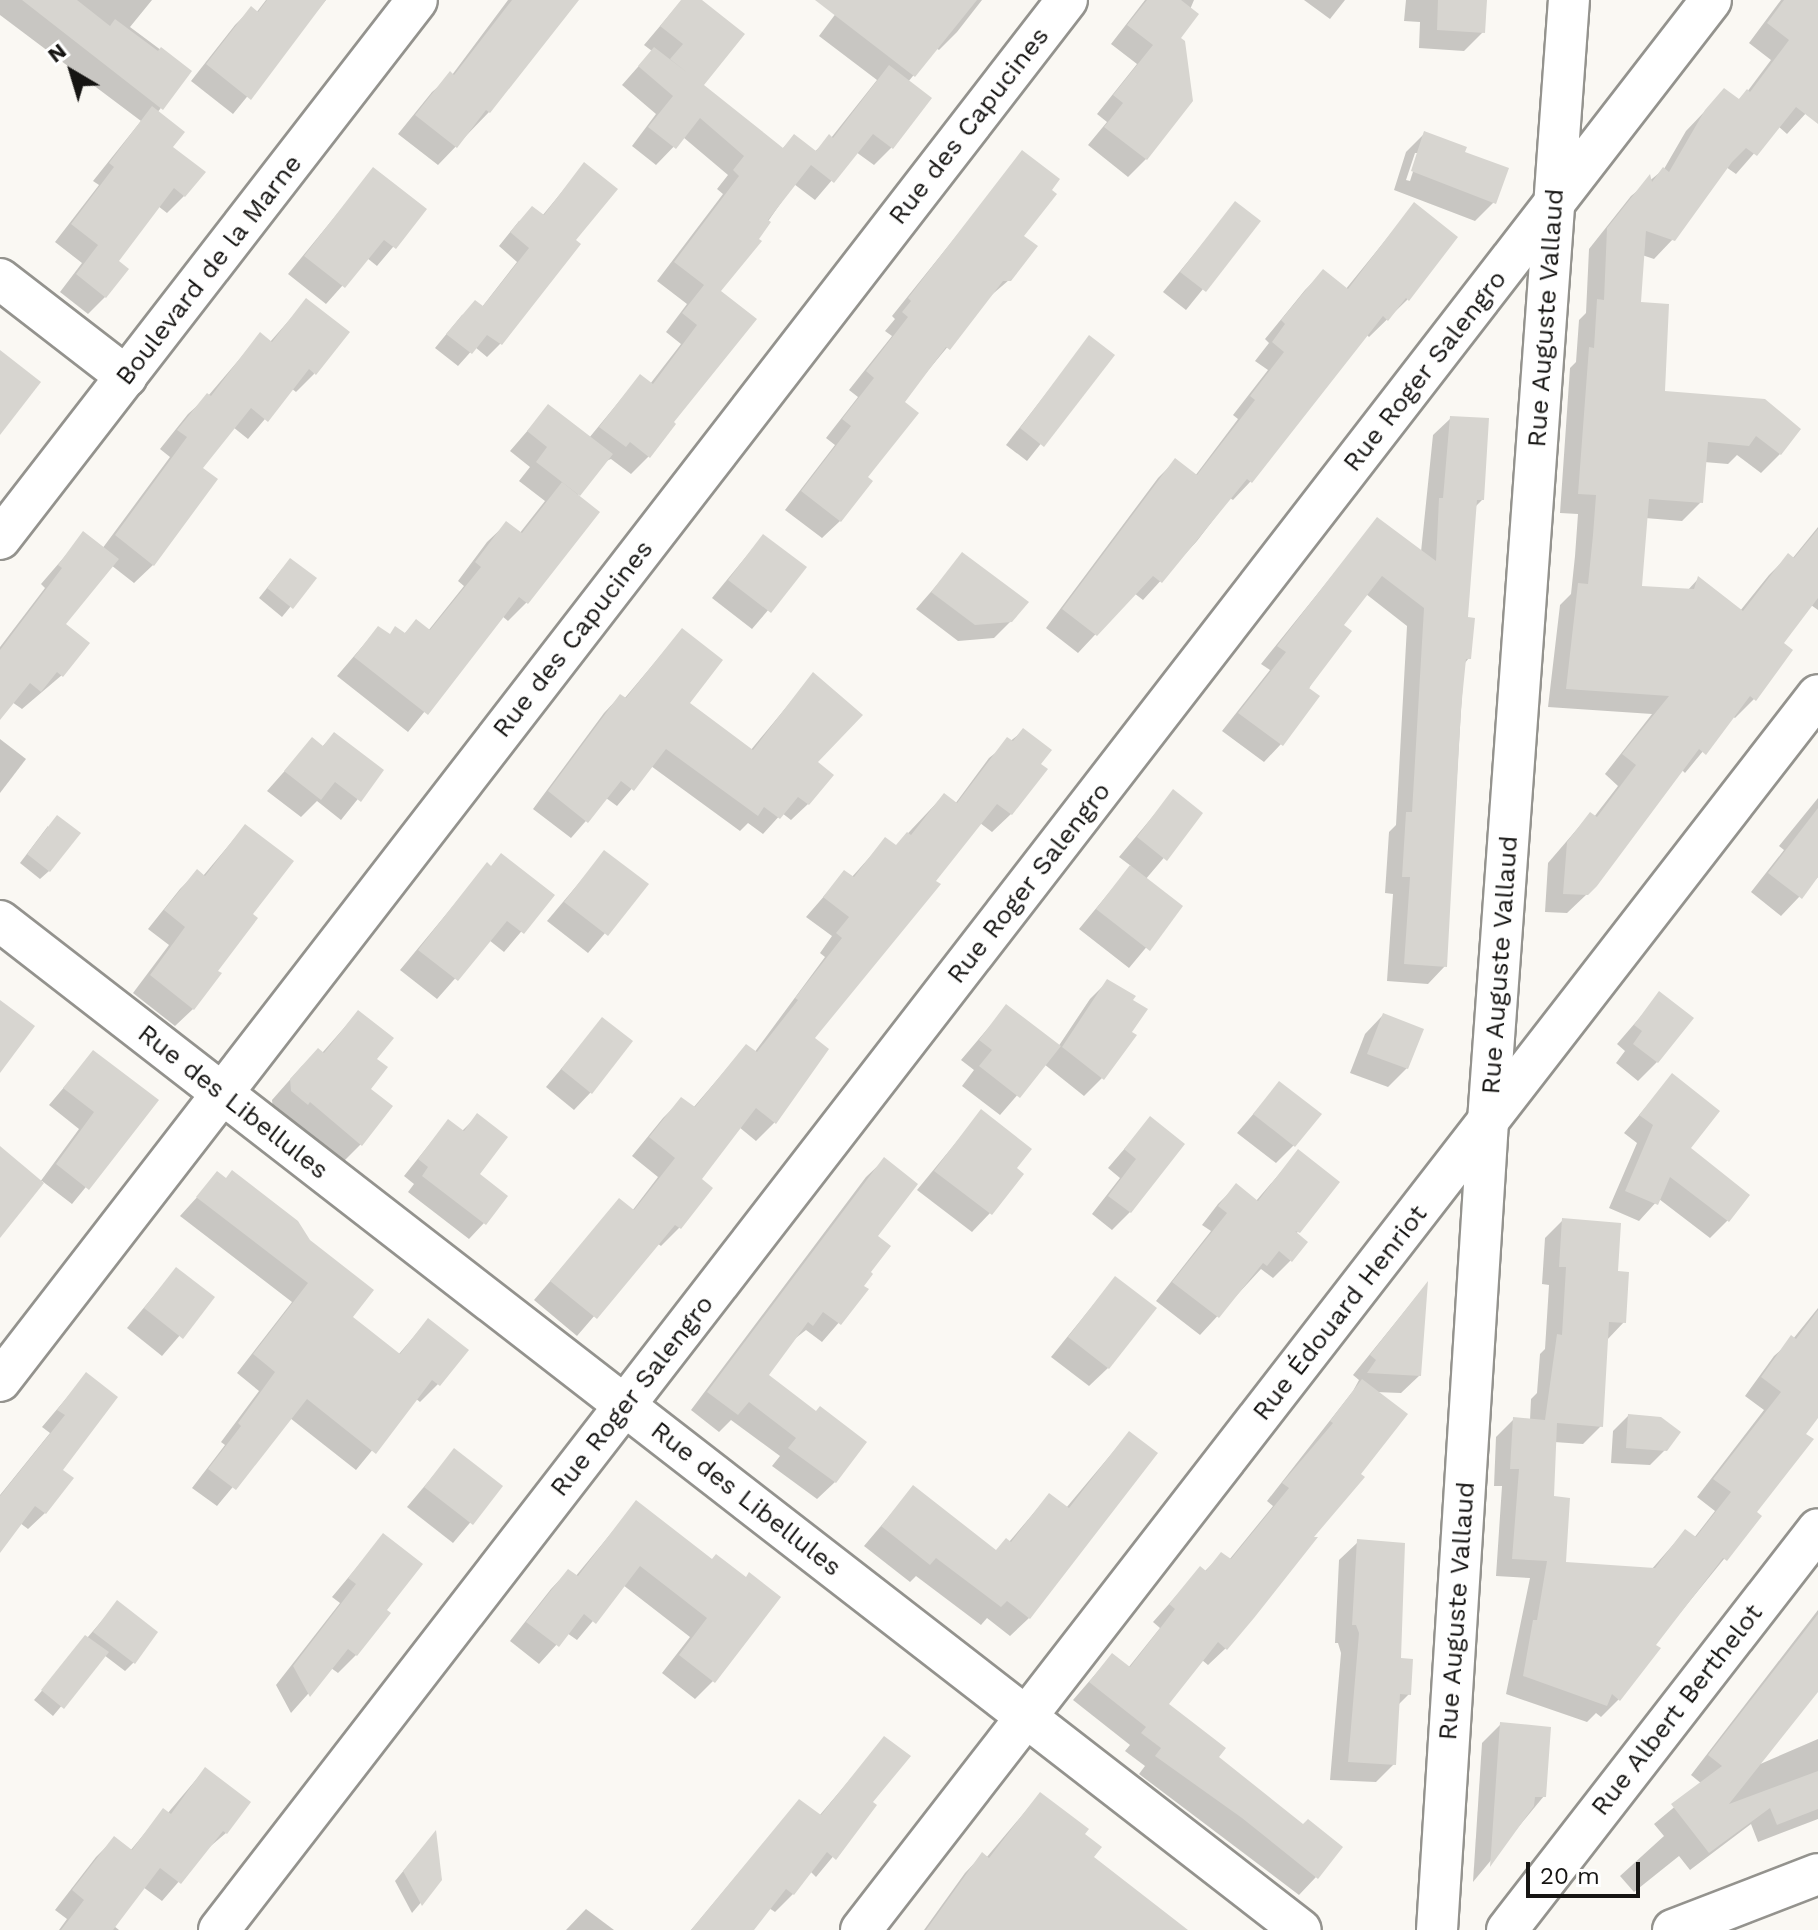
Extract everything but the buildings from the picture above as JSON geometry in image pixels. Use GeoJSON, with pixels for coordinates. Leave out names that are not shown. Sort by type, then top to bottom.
{"type":"FeatureCollection","features":[{"type":"Feature","properties":{"kind":"street","name":"Boulevard de la Marne"},"geometry":{"type":"LineString","coordinates":[[0,539],[417,0]]}},
{"type":"Feature","properties":{"kind":"street","name":"Rue des Capucines"},"geometry":{"type":"LineString","coordinates":[[0,1381],[1067,0]]}},
{"type":"Feature","properties":{"kind":"street","name":"Rue Auguste Vallaud"},"geometry":{"type":"LineString","coordinates":[[1437,1930],[1488,1121],[1569,0]]}},
{"type":"Feature","properties":{"kind":"street","name":"Rue Roger Salengro"},"geometry":{"type":"LineString","coordinates":[[219,1930],[1711,0]]}},
{"type":"Feature","properties":{"kind":"street"},"geometry":{"type":"LineString","coordinates":[[0,279],[127,377]]}},
{"type":"Feature","properties":{"kind":"street","name":"Rue Édouard Henriot"},"geometry":{"type":"LineString","coordinates":[[861,1930],[1818,695]]}},
{"type":"Feature","properties":{"kind":"street","name":"Rue des Libellules"},"geometry":{"type":"LineString","coordinates":[[0,921],[1301,1930]]}},
{"type":"Feature","properties":{"kind":"street","name":"Rue Albert Berthelot"},"geometry":{"type":"LineString","coordinates":[[1507,1930],[1818,1529]]}},
{"type":"Feature","properties":{"kind":"street"},"geometry":{"type":"LineString","coordinates":[[1673,1930],[1818,1874]]}}]}
